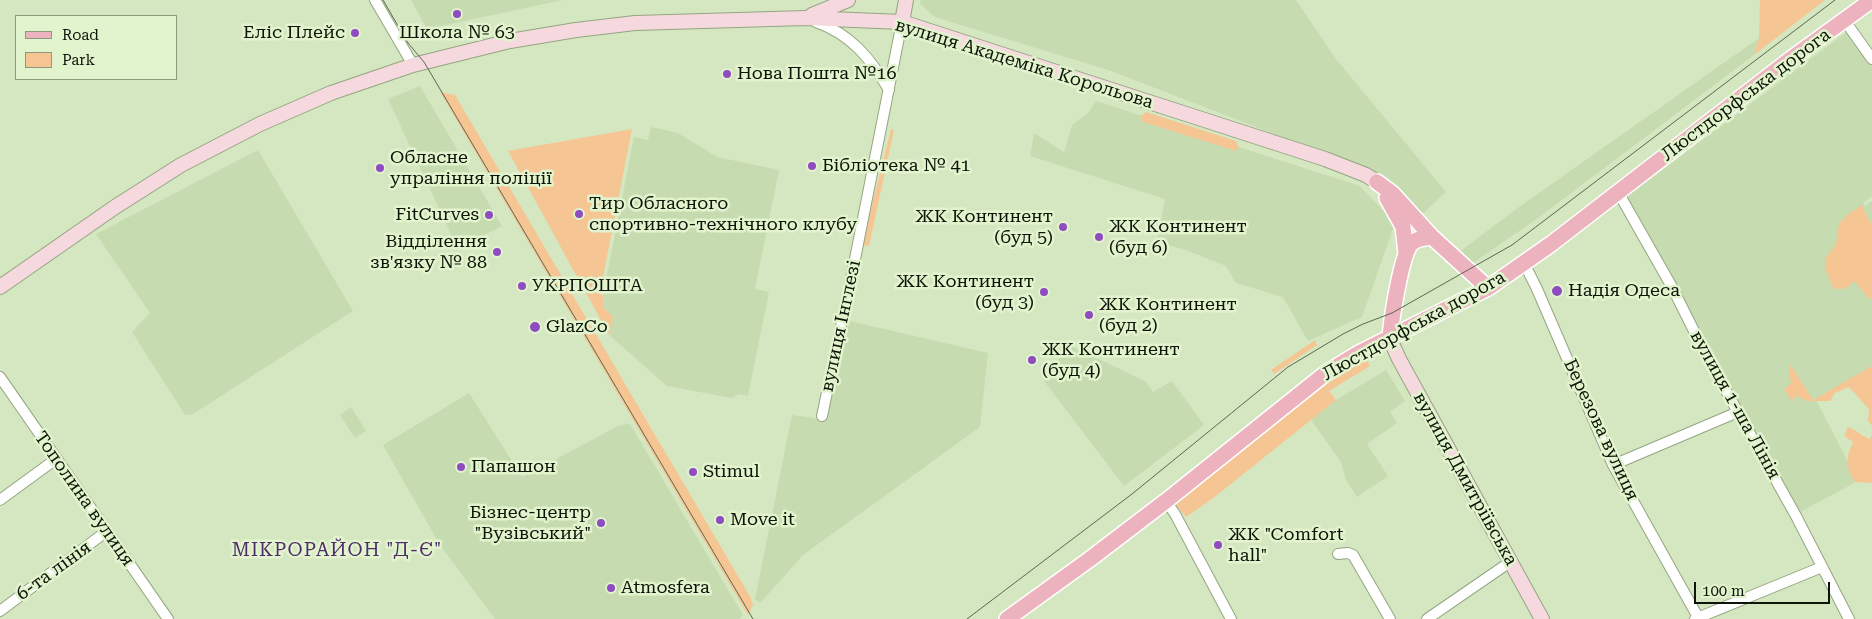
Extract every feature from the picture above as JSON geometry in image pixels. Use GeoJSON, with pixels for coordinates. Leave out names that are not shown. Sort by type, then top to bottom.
{"type":"FeatureCollection","features":[{"type":"Feature","properties":{"kind":"main road"},"geometry":{"type":"LineString","coordinates":[[806,18],[848,0]]}},
{"type":"Feature","properties":{"kind":"main road","name":"вулиця Інглезі"},"geometry":{"type":"LineString","coordinates":[[902,22],[906,0]]}},
{"type":"Feature","properties":{"kind":"main road","name":"Люстдорфська дорога"},"geometry":{"type":"LineString","coordinates":[[1011,617],[1166,501],[1326,373],[1359,353],[1488,288],[1618,192],[1792,58],[1872,0]]}},
{"type":"Feature","properties":{"kind":"main road","name":"вулиця Академіка Корольова"},"geometry":{"type":"LineString","coordinates":[[0,287],[115,207],[181,165],[260,124],[331,93],[413,65],[510,40],[576,30],[644,23],[806,18],[902,22],[1325,159],[1360,172],[1377,182]]}},
{"type":"Feature","properties":{"kind":"main road"},"geometry":{"type":"LineString","coordinates":[[1377,182],[1393,194],[1432,237],[1488,288]]}},
{"type":"Feature","properties":{"kind":"main road"},"geometry":{"type":"LineString","coordinates":[[1377,182],[1394,208],[1403,228],[1406,253]]}},
{"type":"Feature","properties":{"kind":"main road"},"geometry":{"type":"LineString","coordinates":[[1390,338],[1392,313],[1406,253],[1411,244],[1419,238],[1432,237]]}},
{"type":"Feature","properties":{"kind":"main road","name":"вулиця Дмитріївська"},"geometry":{"type":"LineString","coordinates":[[1390,338],[1399,359],[1542,619]]}},
{"type":"Feature","properties":{"kind":"street"},"geometry":{"type":"LineString","coordinates":[[375,0],[413,65]]}},
{"type":"Feature","properties":{"kind":"street"},"geometry":{"type":"LineString","coordinates":[[806,18],[826,25],[845,36],[861,50],[875,67],[889,90]]}},
{"type":"Feature","properties":{"kind":"street"},"geometry":{"type":"LineString","coordinates":[[1845,21],[1872,59]]}},
{"type":"Feature","properties":{"kind":"street","name":"вулиця Інглезі"},"geometry":{"type":"LineString","coordinates":[[822,416],[902,22]]}},
{"type":"Feature","properties":{"kind":"street","name":"вулиця 1-ша Лінія"},"geometry":{"type":"LineString","coordinates":[[1618,192],[1672,288],[1849,619]]}},
{"type":"Feature","properties":{"kind":"street","name":"Березова вулиця"},"geometry":{"type":"LineString","coordinates":[[1524,262],[1613,465],[1698,618]]}},
{"type":"Feature","properties":{"kind":"street","name":"Тополина вулиця"},"geometry":{"type":"LineString","coordinates":[[0,377],[3,389],[107,531],[164,618]]}},
{"type":"Feature","properties":{"kind":"street"},"geometry":{"type":"LineString","coordinates":[[1613,465],[1738,412]]}},
{"type":"Feature","properties":{"kind":"street"},"geometry":{"type":"LineString","coordinates":[[0,500],[56,460]]}},
{"type":"Feature","properties":{"kind":"street"},"geometry":{"type":"LineString","coordinates":[[1166,501],[1175,514],[1231,619]]}},
{"type":"Feature","properties":{"kind":"street","name":"6-та лінія"},"geometry":{"type":"LineString","coordinates":[[0,610],[107,531]]}},
{"type":"Feature","properties":{"kind":"street"},"geometry":{"type":"LineString","coordinates":[[1338,554],[1348,553],[1353,555],[1390,619]]}},
{"type":"Feature","properties":{"kind":"street"},"geometry":{"type":"LineString","coordinates":[[1427,619],[1510,562]]}},
{"type":"Feature","properties":{"kind":"street"},"geometry":{"type":"LineString","coordinates":[[1698,618],[1822,566]]}},
{"type":"Feature","properties":{"kind":"shaded area","name":"Школа № 63"},"geometry":{"type":"Polygon","coordinates":[[[411,0],[563,0],[427,29],[411,0]]]}},
{"type":"Feature","properties":{"kind":"shaded area"},"geometry":{"type":"Polygon","coordinates":[[[921,0],[1296,0],[1336,59],[1446,192],[1422,214],[1388,178],[1111,71],[935,17],[920,4],[921,0]]]}},
{"type":"Feature","properties":{"kind":"shaded area"},"geometry":{"type":"Polygon","coordinates":[[[1848,31],[1872,62],[1872,196],[1863,203],[1865,206],[1872,201],[1872,370],[1816,400],[1858,481],[1798,513],[1625,198],[1848,31]]]}},
{"type":"Feature","properties":{"kind":"shaded area"},"geometry":{"type":"Polygon","coordinates":[[[1759,38],[1754,55],[1538,218],[1473,263],[1459,252],[1519,207],[1759,38]]]}},
{"type":"Feature","properties":{"kind":"shaded area"},"geometry":{"type":"Polygon","coordinates":[[[420,86],[502,226],[458,249],[388,99],[420,86]]]}},
{"type":"Feature","properties":{"kind":"shaded area"},"geometry":{"type":"Polygon","coordinates":[[[1096,101],[1360,186],[1395,223],[1362,317],[1308,341],[1283,297],[1236,283],[1226,266],[1183,249],[1157,242],[1165,199],[1030,156],[1034,133],[1064,152],[1072,125],[1088,113],[1096,101]]]}},
{"type":"Feature","properties":{"kind":"shaded area"},"geometry":{"type":"Polygon","coordinates":[[[651,127],[678,133],[717,157],[779,170],[755,289],[769,292],[748,396],[739,394],[732,398],[667,386],[609,335],[613,317],[604,308],[603,296],[634,137],[648,140],[651,127]]]}},
{"type":"Feature","properties":{"kind":"shaded area"},"geometry":{"type":"Polygon","coordinates":[[[258,150],[353,311],[193,414],[185,415],[132,332],[150,313],[96,234],[258,150]]]}},
{"type":"Feature","properties":{"kind":"shaded area"},"geometry":{"type":"Polygon","coordinates":[[[845,320],[988,353],[980,427],[803,555],[760,603],[755,599],[792,415],[822,419],[845,320]]]}},
{"type":"Feature","properties":{"kind":"shaded area"},"geometry":{"type":"Polygon","coordinates":[[[1069,345],[1145,381],[1153,392],[1172,381],[1204,425],[1124,486],[1044,381],[1069,345]]]}},
{"type":"Feature","properties":{"kind":"shaded area"},"geometry":{"type":"Polygon","coordinates":[[[1386,370],[1405,401],[1390,412],[1397,423],[1367,444],[1388,476],[1357,497],[1346,480],[1341,462],[1311,420],[1336,400],[1386,370]]]}},
{"type":"Feature","properties":{"kind":"shaded area"},"geometry":{"type":"Polygon","coordinates":[[[469,393],[522,477],[620,425],[630,424],[743,615],[739,619],[495,619],[440,545],[383,445],[469,393]]]}},
{"type":"Feature","properties":{"kind":"shaded area"},"geometry":{"type":"Polygon","coordinates":[[[351,407],[366,431],[355,438],[340,415],[351,407]]]}},
{"type":"Feature","properties":{"kind":"green space"},"geometry":{"type":"Polygon","coordinates":[[[1760,0],[1825,0],[1754,55],[1759,38],[1760,0]]]}},
{"type":"Feature","properties":{"kind":"green space"},"geometry":{"type":"Polygon","coordinates":[[[440,92],[455,95],[751,598],[753,605],[748,615],[440,92]]]}},
{"type":"Feature","properties":{"kind":"green space"},"geometry":{"type":"Polygon","coordinates":[[[1146,112],[1236,141],[1239,147],[1235,151],[1143,122],[1140,117],[1146,112]]]}},
{"type":"Feature","properties":{"kind":"green space","name":"Тир Обласного спортивно-технічного клубу"},"geometry":{"type":"Polygon","coordinates":[[[632,129],[600,292],[603,296],[604,308],[613,317],[609,335],[508,151],[632,129]]]}},
{"type":"Feature","properties":{"kind":"green space"},"geometry":{"type":"Polygon","coordinates":[[[891,129],[894,130],[869,246],[862,245],[891,129]]]}},
{"type":"Feature","properties":{"kind":"green space"},"geometry":{"type":"Polygon","coordinates":[[[1862,205],[1872,226],[1872,297],[1870,299],[1854,281],[1845,289],[1834,289],[1825,269],[1825,259],[1836,244],[1839,224],[1847,215],[1862,205]]]}},
{"type":"Feature","properties":{"kind":"green space"},"geometry":{"type":"Polygon","coordinates":[[[1315,340],[1317,345],[1274,374],[1271,370],[1315,340]]]}},
{"type":"Feature","properties":{"kind":"green space"},"geometry":{"type":"Polygon","coordinates":[[[1366,359],[1370,366],[1329,391],[1336,400],[1212,499],[1186,517],[1173,501],[1327,384],[1366,359]]]}},
{"type":"Feature","properties":{"kind":"green space"},"geometry":{"type":"Polygon","coordinates":[[[1790,364],[1813,400],[1872,366],[1872,426],[1868,421],[1869,409],[1849,387],[1835,393],[1830,401],[1807,401],[1796,396],[1792,401],[1784,390],[1791,383],[1790,364]]]}},
{"type":"Feature","properties":{"kind":"green space"},"geometry":{"type":"Polygon","coordinates":[[[1848,427],[1870,439],[1872,434],[1872,483],[1855,482],[1850,472],[1848,458],[1853,442],[1844,436],[1848,427]]]}},
{"type":"Feature","properties":{"kind":"tram line"},"geometry":{"type":"LineString","coordinates":[[383,0],[408,43],[424,62],[753,619]]}},
{"type":"Feature","properties":{"kind":"tram line"},"geometry":{"type":"LineString","coordinates":[[967,619],[1132,494],[1288,367],[1343,334],[1392,313],[1512,245],[1835,0]]}},
{"type":"Feature","properties":{"kind":"place","name":"Школа № 63"},"geometry":{"type":"Point","coordinates":[457,14]}},
{"type":"Feature","properties":{"kind":"place","name":"Еліс Плейс"},"geometry":{"type":"Point","coordinates":[355,33]}},
{"type":"Feature","properties":{"kind":"place","name":"Нова Пошта №16"},"geometry":{"type":"Point","coordinates":[727,74]}},
{"type":"Feature","properties":{"kind":"place","name":"Бібліотека № 41"},"geometry":{"type":"Point","coordinates":[812,166]}},
{"type":"Feature","properties":{"kind":"place","name":"Обласне упраління поліції"},"geometry":{"type":"Point","coordinates":[380,168]}},
{"type":"Feature","properties":{"kind":"place","name":"Тир Обласного спортивно-технічного клубу"},"geometry":{"type":"Point","coordinates":[579,214]}},
{"type":"Feature","properties":{"kind":"place","name":"FitCurves"},"geometry":{"type":"Point","coordinates":[489,215]}},
{"type":"Feature","properties":{"kind":"place","name":"ЖК Континент (буд 5)"},"geometry":{"type":"Point","coordinates":[1063,227]}},
{"type":"Feature","properties":{"kind":"place","name":"ЖК Континент (буд 6)"},"geometry":{"type":"Point","coordinates":[1099,237]}},
{"type":"Feature","properties":{"kind":"place","name":"Відділення зв'язку № 88"},"geometry":{"type":"Point","coordinates":[497,252]}},
{"type":"Feature","properties":{"kind":"place","name":"УКРПОШТА"},"geometry":{"type":"Point","coordinates":[522,286]}},
{"type":"Feature","properties":{"kind":"place","name":"Надія Одеса"},"geometry":{"type":"Point","coordinates":[1557,291]}},
{"type":"Feature","properties":{"kind":"place","name":"ЖК Континент (буд 3)"},"geometry":{"type":"Point","coordinates":[1044,292]}},
{"type":"Feature","properties":{"kind":"place","name":"ЖК Континент (буд 2)"},"geometry":{"type":"Point","coordinates":[1089,315]}},
{"type":"Feature","properties":{"kind":"place","name":"GlazCo"},"geometry":{"type":"Point","coordinates":[535,327]}},
{"type":"Feature","properties":{"kind":"place","name":"ЖК Континент (буд 4)"},"geometry":{"type":"Point","coordinates":[1032,360]}},
{"type":"Feature","properties":{"kind":"place","name":"Папашон"},"geometry":{"type":"Point","coordinates":[461,467]}},
{"type":"Feature","properties":{"kind":"place","name":"Stimul"},"geometry":{"type":"Point","coordinates":[693,472]}},
{"type":"Feature","properties":{"kind":"place","name":"Move it"},"geometry":{"type":"Point","coordinates":[720,520]}},
{"type":"Feature","properties":{"kind":"place","name":"Бізнес-центр \"Вузівський\""},"geometry":{"type":"Point","coordinates":[601,523]}},
{"type":"Feature","properties":{"kind":"place","name":"ЖК \"Comfort hall\""},"geometry":{"type":"Point","coordinates":[1218,545]}},
{"type":"Feature","properties":{"kind":"place","name":"Atmosfera"},"geometry":{"type":"Point","coordinates":[611,588]}},
{"type":"Feature","properties":{"kind":"district","name":"МІКРОРАЙОН \"Д-Є\""},"geometry":{"type":"Point","coordinates":[337,550]}}]}
